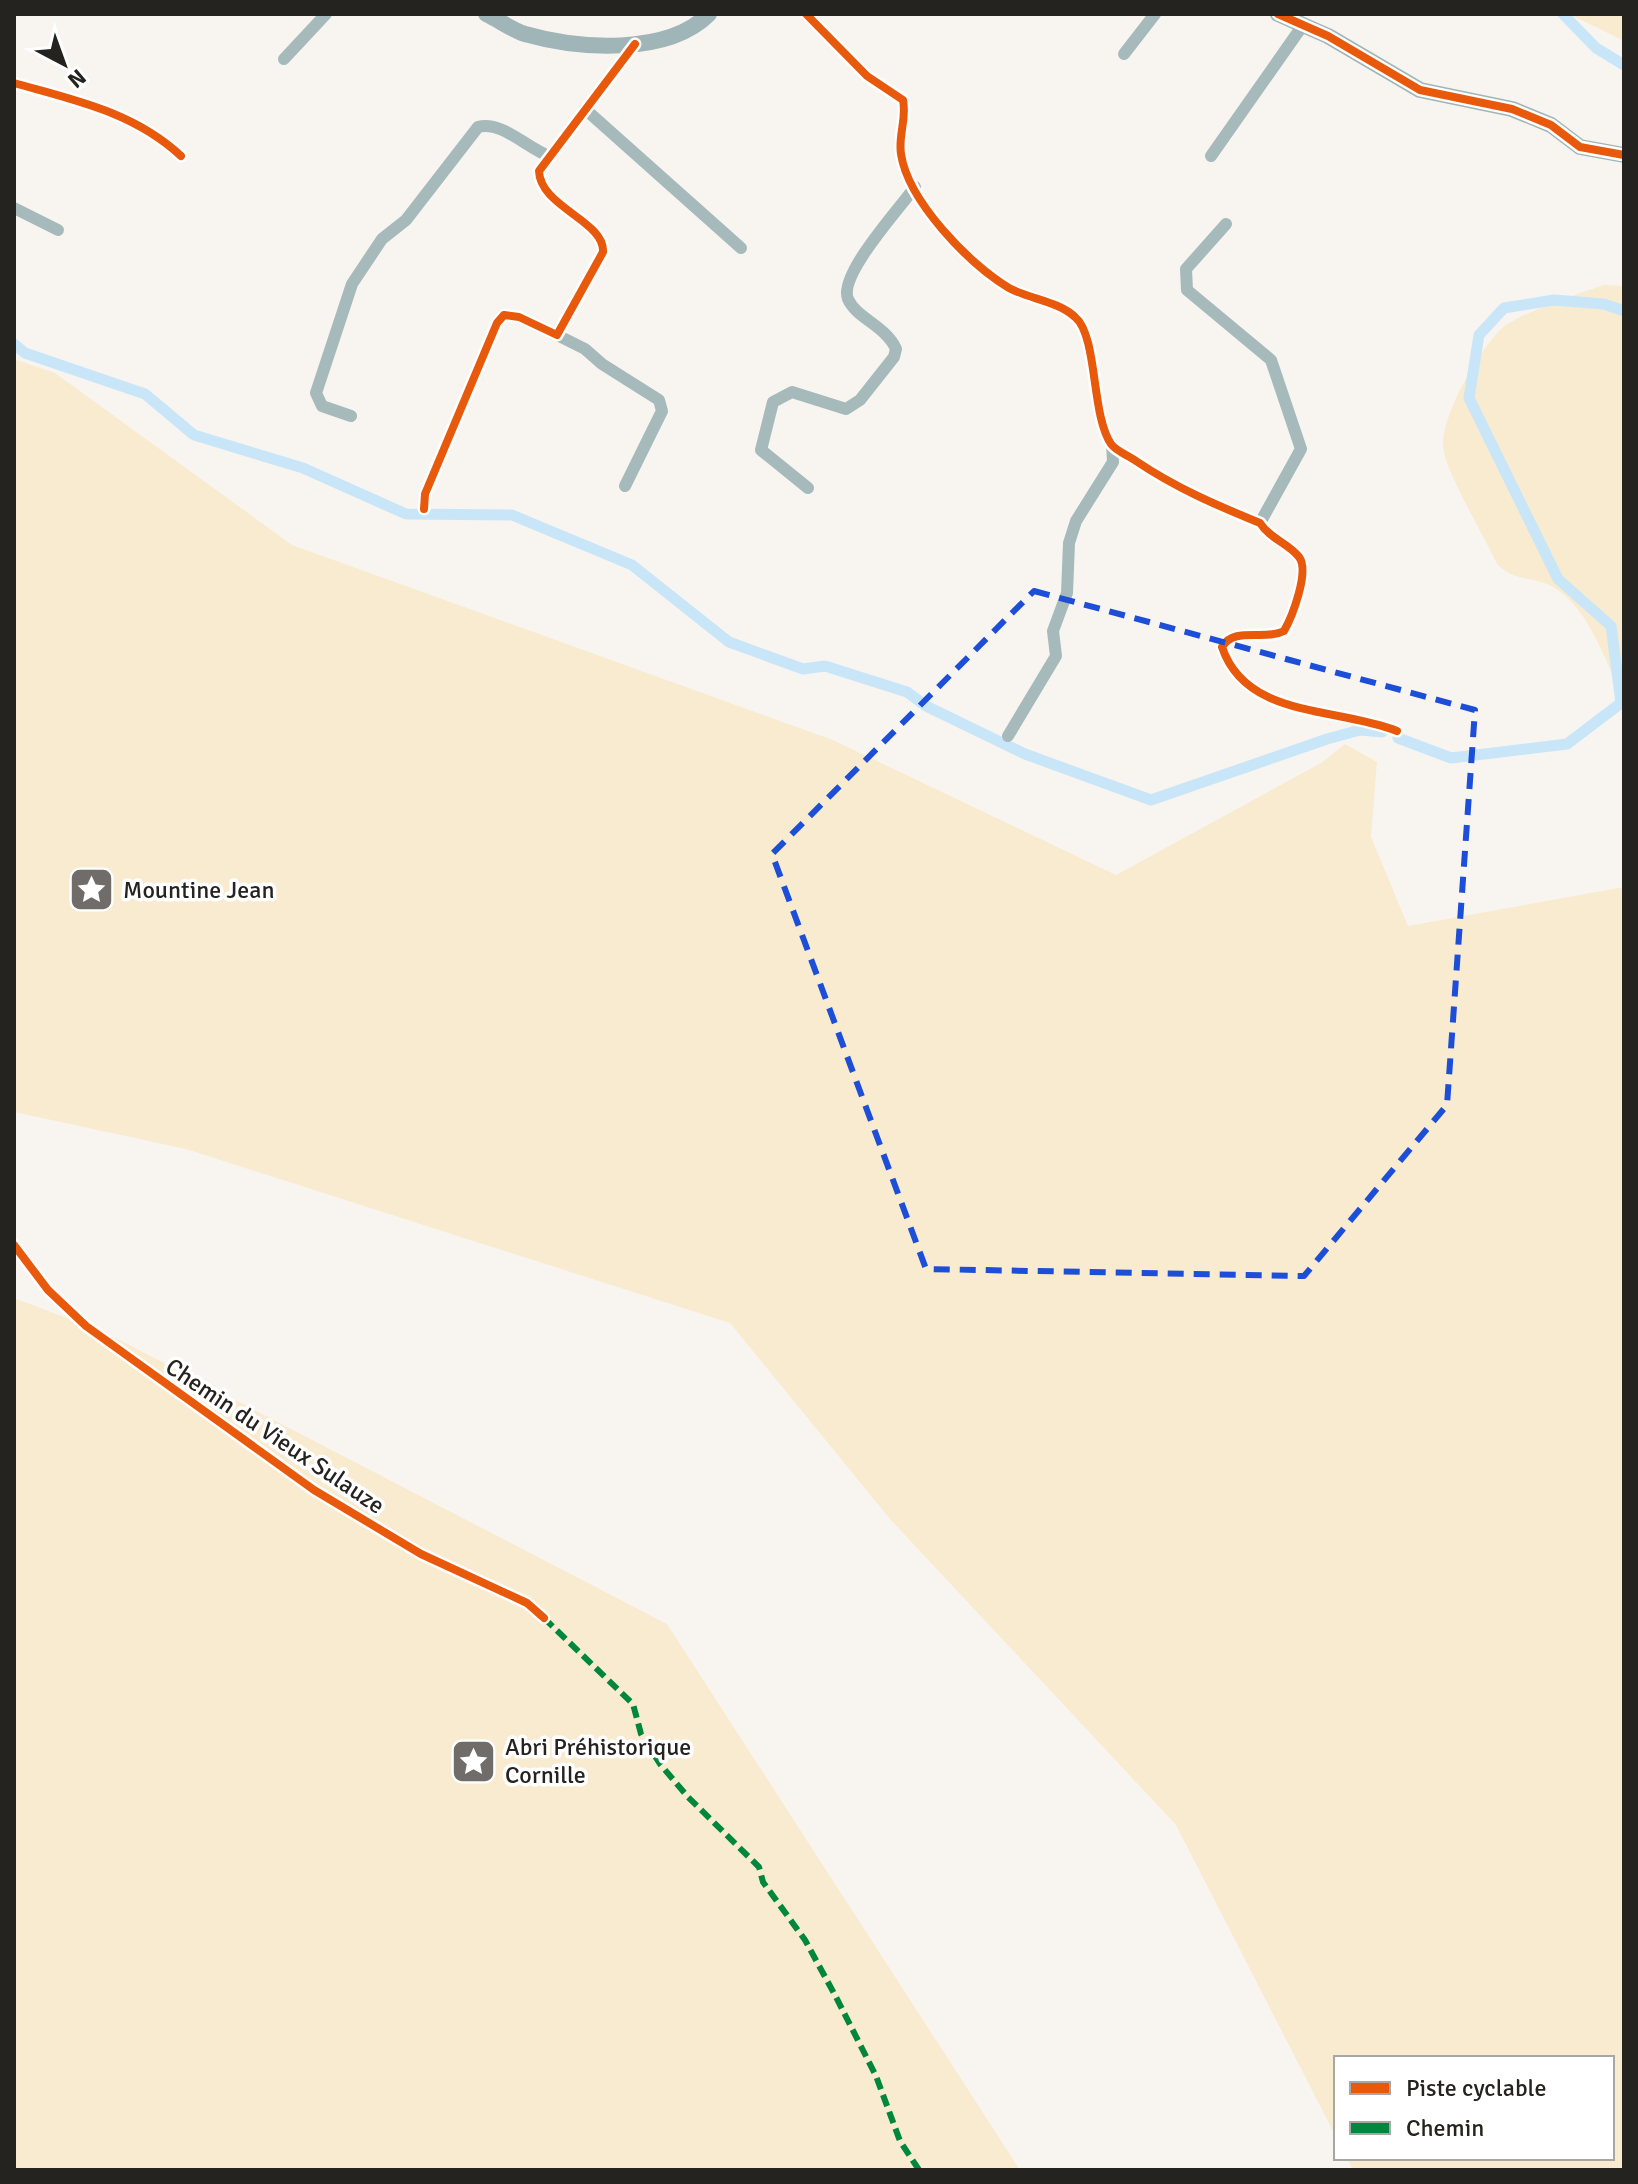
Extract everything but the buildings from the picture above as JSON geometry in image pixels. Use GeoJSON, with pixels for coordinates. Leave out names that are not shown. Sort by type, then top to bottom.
{"type":"FeatureCollection","features":[{"type":"Feature","properties":{"kind":"street"},"geometry":{"type":"LineString","coordinates":[[284,59],[326,14]]}},
{"type":"Feature","properties":{"kind":"street"},"geometry":{"type":"LineString","coordinates":[[486,14],[523,33],[593,45],[635,44],[700,23],[709,14]]}},
{"type":"Feature","properties":{"kind":"street"},"geometry":{"type":"LineString","coordinates":[[806,14],[867,76],[903,100],[906,117],[900,138],[901,156],[915,187],[941,228],[971,260],[1012,289],[1075,316],[1084,328],[1098,405],[1112,444],[1113,462],[1076,521],[1069,543],[1069,583],[1053,631],[1056,656],[1008,736]]}},
{"type":"Feature","properties":{"kind":"street"},"geometry":{"type":"LineString","coordinates":[[1124,54],[1155,14]]}},
{"type":"Feature","properties":{"kind":"street"},"geometry":{"type":"LineString","coordinates":[[1278,14],[1420,90],[1512,109],[1551,125],[1580,147],[1624,155]]}},
{"type":"Feature","properties":{"kind":"street"},"geometry":{"type":"LineString","coordinates":[[1211,156],[1303,25]]}},
{"type":"Feature","properties":{"kind":"street"},"geometry":{"type":"LineString","coordinates":[[557,335],[603,252],[604,244],[542,188],[539,171],[635,44]]}},
{"type":"Feature","properties":{"kind":"street"},"geometry":{"type":"LineString","coordinates":[[14,83],[117,114],[159,135],[181,156]]}},
{"type":"Feature","properties":{"kind":"street"},"geometry":{"type":"LineString","coordinates":[[585,109],[741,248]]}},
{"type":"Feature","properties":{"kind":"street"},"geometry":{"type":"LineString","coordinates":[[351,416],[322,406],[316,393],[352,284],[382,239],[406,220],[478,127],[488,124],[497,127],[533,150],[549,156]]}},
{"type":"Feature","properties":{"kind":"street"},"geometry":{"type":"LineString","coordinates":[[808,488],[761,450],[773,402],[792,392],[846,409],[860,400],[894,357],[896,349],[888,334],[854,306],[848,299],[847,288],[853,270],[915,187]]}},
{"type":"Feature","properties":{"kind":"street"},"geometry":{"type":"LineString","coordinates":[[14,208],[58,230]]}},
{"type":"Feature","properties":{"kind":"street"},"geometry":{"type":"LineString","coordinates":[[1226,224],[1186,269],[1187,290],[1271,360],[1301,449],[1260,523]]}},
{"type":"Feature","properties":{"kind":"street"},"geometry":{"type":"LineString","coordinates":[[424,509],[425,494],[497,323],[504,315],[519,317],[585,349],[602,364],[659,400],[662,411],[625,486]]}},
{"type":"Feature","properties":{"kind":"street"},"geometry":{"type":"LineString","coordinates":[[1112,444],[1178,489],[1260,523],[1266,533],[1300,558],[1303,569],[1298,598],[1284,631],[1272,637],[1238,635],[1226,640],[1222,647],[1245,686],[1310,711],[1368,720],[1397,731]]}},
{"type":"Feature","properties":{"kind":"street","name":"Chemin du Vieux Sulauze"},"geometry":{"type":"LineString","coordinates":[[14,1245],[48,1290],[86,1326],[147,1373],[371,1526],[421,1554],[527,1603],[544,1618]]}},
{"type":"Feature","properties":{"kind":"highlighted area"},"geometry":{"type":"Polygon","coordinates":[[[1034,591],[1475,710],[1447,1105],[1304,1276],[926,1269],[772,854],[1034,591]]]}},
{"type":"Feature","properties":{"kind":"shaded area"},"geometry":{"type":"Polygon","coordinates":[[[1569,14],[1624,14],[1624,41],[1569,14]]]}},
{"type":"Feature","properties":{"kind":"shaded area"},"geometry":{"type":"Polygon","coordinates":[[[1604,285],[1624,286],[1624,695],[1577,608],[1553,587],[1510,574],[1497,564],[1454,479],[1444,453],[1443,440],[1453,406],[1472,368],[1502,328],[1536,310],[1604,285]]]}},
{"type":"Feature","properties":{"kind":"shaded area"},"geometry":{"type":"Polygon","coordinates":[[[14,359],[55,373],[292,545],[833,740],[1116,875],[1321,763],[1345,744],[1377,762],[1371,837],[1408,926],[1624,887],[1624,2170],[1353,2170],[1348,2160],[1614,2160],[1614,2056],[1334,2056],[1334,2133],[1176,1825],[890,1519],[730,1323],[186,1149],[14,1112],[14,359]]]}},
{"type":"Feature","properties":{"kind":"shaded area"},"geometry":{"type":"Polygon","coordinates":[[[14,1298],[104,1332],[667,1624],[1020,2170],[14,2170],[14,1298]]]}},
{"type":"Feature","properties":{"kind":"waterway"},"geometry":{"type":"LineString","coordinates":[[1563,14],[1596,48],[1624,65]]}},
{"type":"Feature","properties":{"kind":"waterway"},"geometry":{"type":"LineString","coordinates":[[1398,738],[1451,758],[1567,744],[1621,703],[1611,626],[1558,579],[1469,398],[1479,335],[1504,308],[1554,300],[1604,304],[1624,311]]}},
{"type":"Feature","properties":{"kind":"waterway"},"geometry":{"type":"LineString","coordinates":[[14,344],[25,353],[145,394],[194,435],[303,468],[406,514],[512,515],[632,565],[729,642],[803,669],[825,666],[907,692],[926,706],[1025,754],[1151,800],[1327,739],[1360,730],[1382,732]]}},
{"type":"Feature","properties":{"kind":"marked path"},"geometry":{"type":"LineString","coordinates":[[544,1618],[633,1704],[641,1734],[660,1764],[688,1797],[759,1867],[763,1882],[805,1940],[836,1997],[876,2076],[900,2141],[919,2170]]}},
{"type":"Feature","properties":{"kind":"cycle path"},"geometry":{"type":"LineString","coordinates":[[806,14],[867,76],[903,100],[900,147],[906,172],[915,191],[943,230],[976,264],[1009,288],[1060,307],[1075,317],[1088,341],[1100,415],[1113,447],[1181,488],[1260,523],[1299,557],[1302,564],[1301,583],[1284,631],[1268,635],[1242,635],[1227,641],[1222,647],[1234,670],[1251,687],[1272,699],[1397,731]]}},
{"type":"Feature","properties":{"kind":"cycle path"},"geometry":{"type":"LineString","coordinates":[[1278,14],[1328,36],[1420,90],[1512,109],[1551,125],[1580,147],[1624,155]]}},
{"type":"Feature","properties":{"kind":"cycle path"},"geometry":{"type":"LineString","coordinates":[[424,509],[425,494],[497,323],[504,315],[519,317],[557,335],[603,252],[601,241],[594,231],[550,194],[542,184],[539,171],[635,44]]}},
{"type":"Feature","properties":{"kind":"cycle path"},"geometry":{"type":"LineString","coordinates":[[14,83],[123,118],[144,128],[181,156]]}},
{"type":"Feature","properties":{"kind":"cycle path"},"geometry":{"type":"LineString","coordinates":[[14,1245],[48,1290],[86,1326],[314,1490],[421,1554],[527,1603],[544,1618]]}},
{"type":"Feature","properties":{"kind":"place","name":"Mountine Jean"},"geometry":{"type":"Point","coordinates":[92,890]}},
{"type":"Feature","properties":{"kind":"place","name":"Abri Préhistorique Cornille"},"geometry":{"type":"Point","coordinates":[474,1761]}}]}
